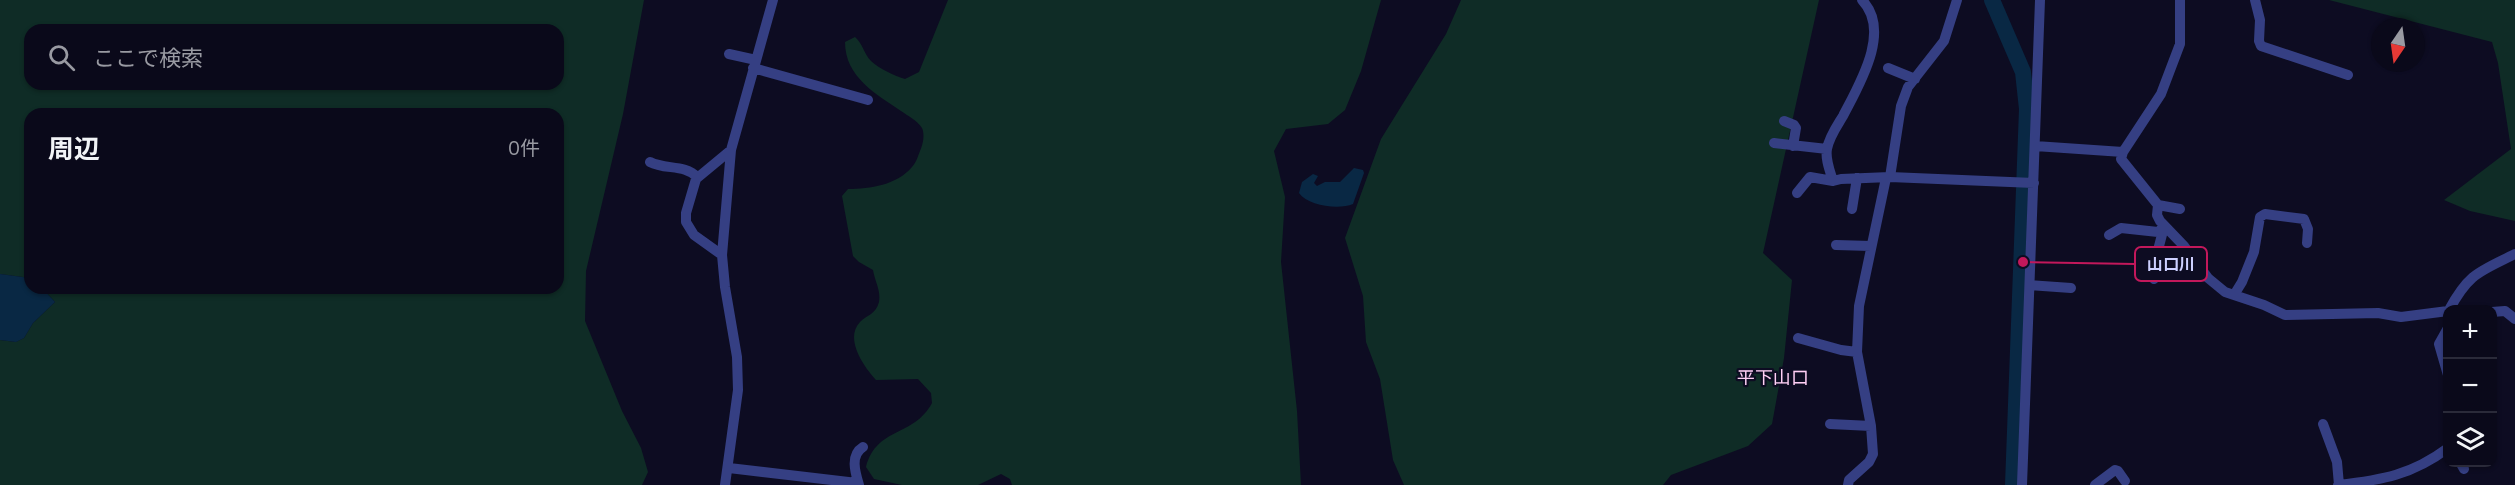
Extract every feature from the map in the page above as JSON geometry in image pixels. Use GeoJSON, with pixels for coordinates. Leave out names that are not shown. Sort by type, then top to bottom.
{"type":"FeatureCollection","features":[{"type":"Feature","properties":{"kind":"street"},"geometry":{"type":"LineString","coordinates":[[725,485],[736,420],[738,379],[737,357],[722,255],[731,150],[773,0]]}},
{"type":"Feature","properties":{"kind":"street"},"geometry":{"type":"LineString","coordinates":[[1833,181],[1827,148],[1833,132],[1864,77],[1875,39],[1872,18],[1862,0]]}},
{"type":"Feature","properties":{"kind":"street"},"geometry":{"type":"LineString","coordinates":[[1848,485],[1849,480],[1869,462],[1873,454],[1871,426],[1857,352],[1859,306],[1888,178],[1901,106],[1908,87],[1944,41],[1954,17],[1957,0]]}},
{"type":"Feature","properties":{"kind":"street"},"geometry":{"type":"LineString","coordinates":[[2022,485],[2030,285],[2028,182],[2035,146],[2040,0]]}},
{"type":"Feature","properties":{"kind":"street"},"geometry":{"type":"LineString","coordinates":[[2180,0],[2178,50],[2161,94],[2123,152],[2121,159],[2158,205],[2180,209]]}},
{"type":"Feature","properties":{"kind":"street"},"geometry":{"type":"LineString","coordinates":[[2255,0],[2260,20],[2259,41],[2261,46],[2349,75]]}},
{"type":"Feature","properties":{"kind":"street"},"geometry":{"type":"LineString","coordinates":[[729,54],[868,100]]}},
{"type":"Feature","properties":{"kind":"street"},"geometry":{"type":"LineString","coordinates":[[1888,68],[1915,79]]}},
{"type":"Feature","properties":{"kind":"street"},"geometry":{"type":"LineString","coordinates":[[1784,121],[1796,128],[1793,146]]}},
{"type":"Feature","properties":{"kind":"street"},"geometry":{"type":"LineString","coordinates":[[1774,143],[1827,148]]}},
{"type":"Feature","properties":{"kind":"street"},"geometry":{"type":"LineString","coordinates":[[2035,146],[2123,152]]}},
{"type":"Feature","properties":{"kind":"street"},"geometry":{"type":"LineString","coordinates":[[722,255],[694,235],[686,222],[687,201],[697,177],[731,150]]}},
{"type":"Feature","properties":{"kind":"street"},"geometry":{"type":"LineString","coordinates":[[650,162],[663,167],[689,170],[697,177]]}},
{"type":"Feature","properties":{"kind":"street"},"geometry":{"type":"LineString","coordinates":[[1797,193],[1810,177],[1833,181],[1888,178],[2028,182]]}},
{"type":"Feature","properties":{"kind":"street"},"geometry":{"type":"LineString","coordinates":[[1852,209],[1857,178]]}},
{"type":"Feature","properties":{"kind":"street"},"geometry":{"type":"LineString","coordinates":[[2158,205],[2157,215],[2164,226],[2184,246],[2208,278],[2225,292],[2292,316],[2363,313],[2401,317],[2443,311]]}},
{"type":"Feature","properties":{"kind":"street"},"geometry":{"type":"LineString","coordinates":[[2234,295],[2254,252],[2260,217],[2265,214],[2304,219],[2308,229],[2307,243]]}},
{"type":"Feature","properties":{"kind":"street"},"geometry":{"type":"LineString","coordinates":[[2109,235],[2121,228],[2158,232],[2164,226]]}},
{"type":"Feature","properties":{"kind":"street"},"geometry":{"type":"LineString","coordinates":[[2154,279],[2152,273],[2164,226]]}},
{"type":"Feature","properties":{"kind":"street"},"geometry":{"type":"LineString","coordinates":[[1836,245],[1871,246]]}},
{"type":"Feature","properties":{"kind":"street"},"geometry":{"type":"LineString","coordinates":[[2451,305],[2461,288],[2472,276],[2515,255]]}},
{"type":"Feature","properties":{"kind":"street"},"geometry":{"type":"LineString","coordinates":[[2030,285],[2071,288]]}},
{"type":"Feature","properties":{"kind":"street"},"geometry":{"type":"LineString","coordinates":[[2497,312],[2505,311],[2515,319]]}},
{"type":"Feature","properties":{"kind":"street"},"geometry":{"type":"LineString","coordinates":[[2443,337],[2439,344],[2443,358]]}},
{"type":"Feature","properties":{"kind":"street"},"geometry":{"type":"LineString","coordinates":[[1798,338],[1857,352]]}},
{"type":"Feature","properties":{"kind":"street"},"geometry":{"type":"LineString","coordinates":[[1830,424],[1871,426]]}},
{"type":"Feature","properties":{"kind":"street"},"geometry":{"type":"LineString","coordinates":[[2324,424],[2337,462],[2339,485],[2372,483],[2407,472],[2428,463],[2443,452]]}},
{"type":"Feature","properties":{"kind":"street"},"geometry":{"type":"LineString","coordinates":[[729,468],[858,484],[854,458],[857,451],[863,447]]}},
{"type":"Feature","properties":{"kind":"street"},"geometry":{"type":"LineString","coordinates":[[2095,485],[2115,470],[2125,481]]}},
{"type":"Feature","properties":{"kind":"green space"},"geometry":{"type":"Polygon","coordinates":[[[0,0],[644,0],[623,114],[586,271],[585,321],[622,411],[641,448],[648,472],[642,485],[0,485],[0,340],[16,342],[24,338],[33,323],[55,302],[48,294],[564,294],[564,108],[24,108],[24,277],[0,274],[0,0]]]}},
{"type":"Feature","properties":{"kind":"green space"},"geometry":{"type":"Polygon","coordinates":[[[948,0],[1381,0],[1361,71],[1345,110],[1328,124],[1286,129],[1274,151],[1285,197],[1281,262],[1297,411],[1301,485],[1012,485],[1010,479],[1001,474],[978,485],[902,485],[874,479],[866,467],[871,454],[887,438],[915,422],[924,414],[932,403],[931,393],[918,379],[876,380],[861,360],[854,336],[860,322],[876,309],[879,294],[873,270],[853,256],[842,196],[848,189],[883,185],[906,173],[917,159],[923,134],[918,123],[872,91],[856,75],[846,54],[845,42],[855,37],[871,61],[878,67],[905,79],[919,72],[948,0]]]}},
{"type":"Feature","properties":{"kind":"green space"},"geometry":{"type":"Polygon","coordinates":[[[1461,0],[1819,0],[1763,253],[1792,280],[1784,358],[1772,424],[1748,446],[1671,475],[1663,485],[1404,485],[1393,460],[1380,379],[1366,342],[1363,296],[1345,238],[1381,139],[1446,34],[1461,0]]]}},
{"type":"Feature","properties":{"kind":"green space"},"geometry":{"type":"Polygon","coordinates":[[[2329,0],[2515,0],[2515,221],[2470,211],[2444,200],[2511,149],[2498,63],[2492,42],[2425,25],[2425,18],[2399,18],[2329,0]]]}},
{"type":"Feature","properties":{"kind":"water"},"geometry":{"type":"Polygon","coordinates":[[[1354,168],[1363,170],[1364,173],[1353,204],[1340,207],[1324,206],[1309,201],[1299,193],[1302,182],[1313,174],[1318,176],[1314,183],[1317,186],[1325,182],[1340,182],[1354,168]]]}},
{"type":"Feature","properties":{"kind":"water"},"geometry":{"type":"Polygon","coordinates":[[[0,274],[24,277],[24,294],[48,294],[55,302],[33,323],[24,338],[16,342],[0,340],[0,274]]]}},
{"type":"Feature","properties":{"kind":"waterway"},"geometry":{"type":"LineString","coordinates":[[1992,0],[2023,72],[2027,109],[2013,485]]}},
{"type":"Feature","properties":{"kind":"place","name":"山口川"},"geometry":{"type":"Point","coordinates":[2023,262]}},
{"type":"Feature","properties":{"kind":"district","name":"平下山口"},"geometry":{"type":"Point","coordinates":[1773,378]}}]}
